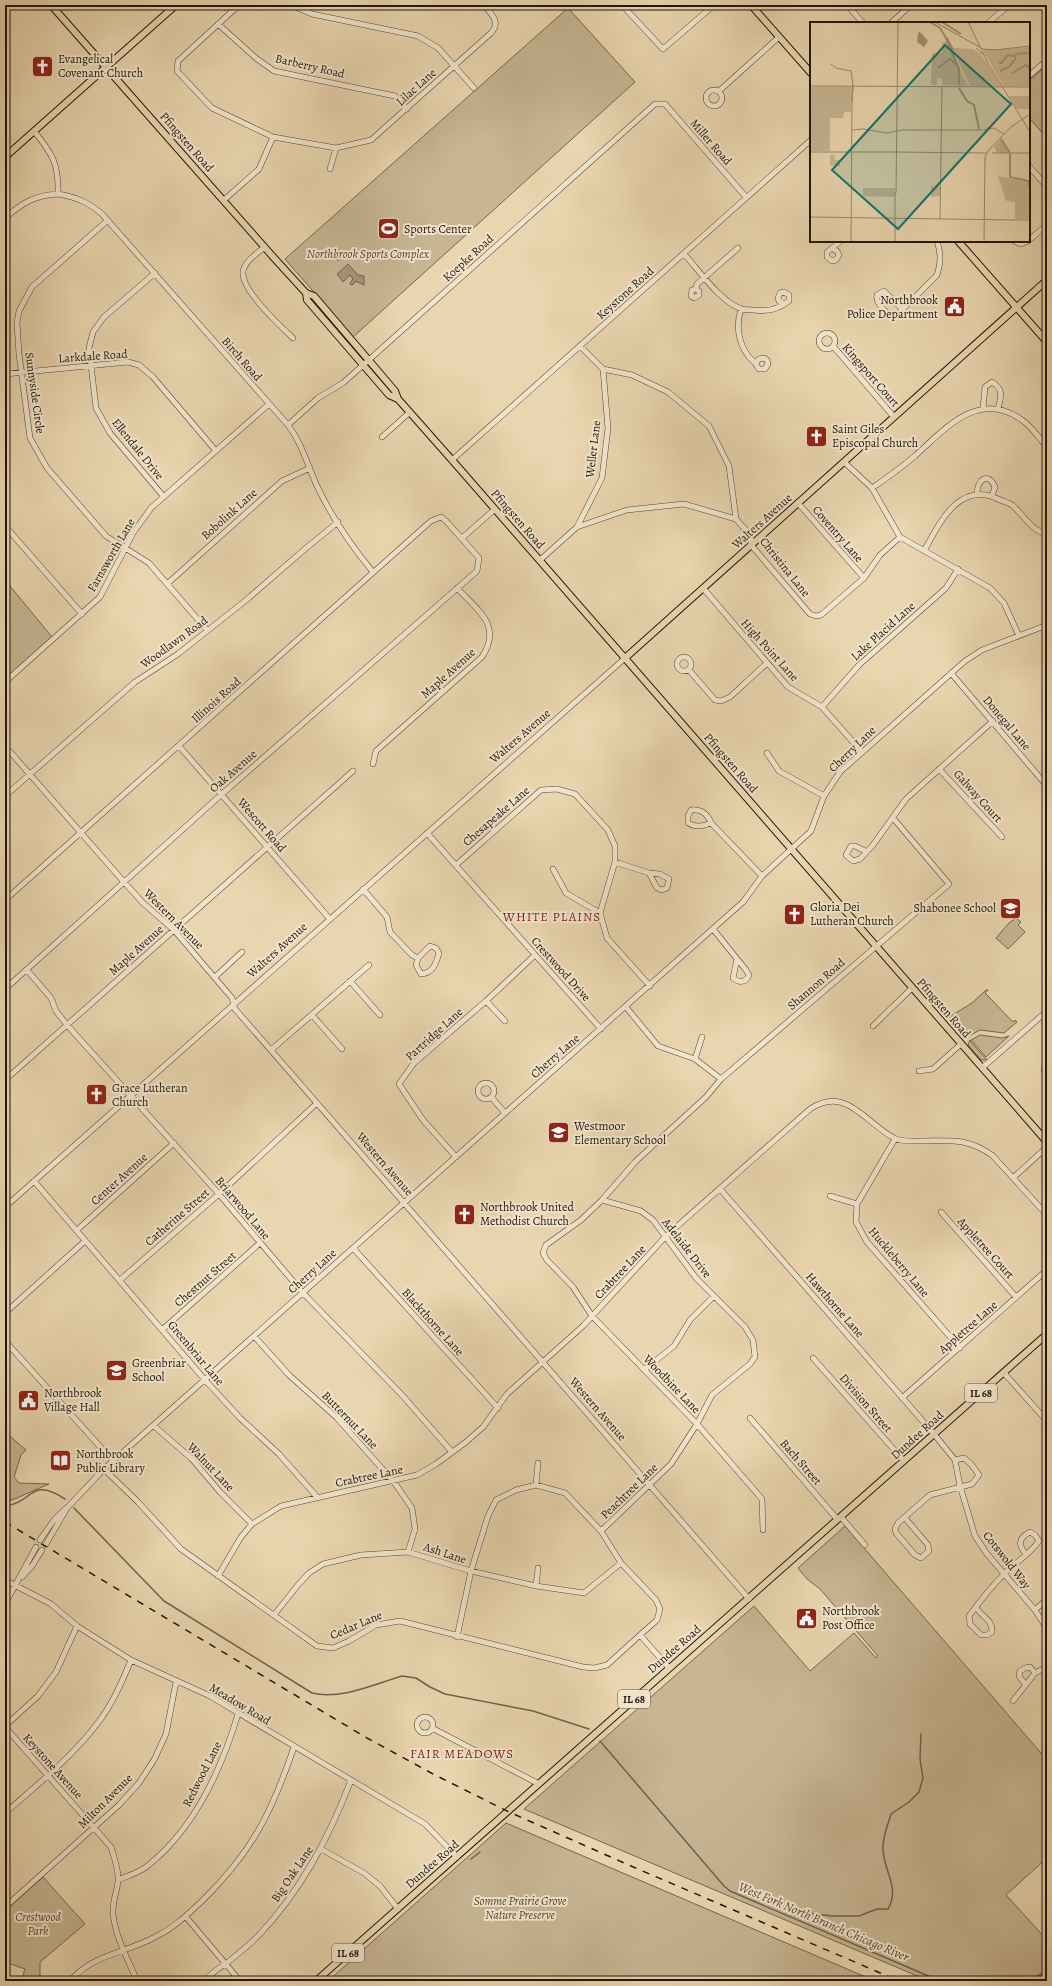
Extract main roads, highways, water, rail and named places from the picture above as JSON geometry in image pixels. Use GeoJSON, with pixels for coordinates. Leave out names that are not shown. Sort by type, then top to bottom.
{"type":"FeatureCollection","features":[{"type":"Feature","properties":{"kind":"main road"},"geometry":{"type":"LineString","coordinates":[[5,157],[176,5]]}},
{"type":"Feature","properties":{"kind":"main road"},"geometry":{"type":"LineString","coordinates":[[751,5],[810,72]]}},
{"type":"Feature","properties":{"kind":"main road","name":"Pfingsten Road"},"geometry":{"type":"LineString","coordinates":[[53,7],[264,247],[306,293],[314,296],[395,391],[398,399],[1047,1142]]}},
{"type":"Feature","properties":{"kind":"main road"},"geometry":{"type":"LineString","coordinates":[[959,242],[1047,342]]}},
{"type":"Feature","properties":{"kind":"main road","name":"Walters Avenue"},"geometry":{"type":"LineString","coordinates":[[624,658],[1047,280]]}},
{"type":"Feature","properties":{"kind":"main road","name":"Pfingsten Road"},"geometry":{"type":"LineString","coordinates":[[306,293],[307,300],[338,337],[389,395],[398,399]]}},
{"type":"Feature","properties":{"kind":"main road"},"geometry":{"type":"LineString","coordinates":[[338,337],[344,331]]}},
{"type":"Feature","properties":{"kind":"main road","name":"Dundee Road"},"geometry":{"type":"LineString","coordinates":[[316,1981],[1047,1334]]}},
{"type":"Feature","properties":{"kind":"waterway","name":"West Fork North Branch Chicago River"},"geometry":{"type":"LineString","coordinates":[[5,1506],[14,1504],[38,1490],[45,1490],[65,1499]]}},
{"type":"Feature","properties":{"kind":"waterway","name":"West Fork North Branch Chicago River"},"geometry":{"type":"LineString","coordinates":[[74,1508],[164,1601],[312,1693],[323,1695],[346,1693],[402,1676],[416,1678],[445,1694],[533,1711],[589,1729]]}},
{"type":"Feature","properties":{"kind":"waterway"},"geometry":{"type":"LineString","coordinates":[[795,1916],[799,1912],[832,1916],[859,1916],[877,1909],[888,1909],[893,1893],[883,1855],[884,1839],[891,1814],[909,1802],[919,1792],[923,1778],[920,1759],[921,1734]]}},
{"type":"Feature","properties":{"kind":"waterway","name":"West Fork North Branch Chicago River"},"geometry":{"type":"LineString","coordinates":[[600,1741],[724,1886],[730,1891],[940,1981]]}},
{"type":"Feature","properties":{"kind":"waterway"},"geometry":{"type":"LineString","coordinates":[[471,1859],[480,1852]]}},
{"type":"Feature","properties":{"kind":"waterway"},"geometry":{"type":"LineString","coordinates":[[1030,1981],[1047,1970]]}},
{"type":"Feature","properties":{"kind":"railway"},"geometry":{"type":"LineString","coordinates":[[5,1522],[367,1738],[435,1775],[509,1812],[899,1981]]}},
{"type":"Feature","properties":{"kind":"place","name":"Evangelical Covenant Church"},"geometry":{"type":"Point","coordinates":[43,66]}},
{"type":"Feature","properties":{"kind":"place","name":"Sports Center"},"geometry":{"type":"Point","coordinates":[388,229]}},
{"type":"Feature","properties":{"kind":"place","name":"Northbrook Police Department"},"geometry":{"type":"Point","coordinates":[954,307]}},
{"type":"Feature","properties":{"kind":"place","name":"Saint Giles Episcopal Church"},"geometry":{"type":"Point","coordinates":[816,436]}},
{"type":"Feature","properties":{"kind":"place","name":"Shabonee School"},"geometry":{"type":"Point","coordinates":[1011,908]}},
{"type":"Feature","properties":{"kind":"place","name":"Gloria Dei Lutheran Church"},"geometry":{"type":"Point","coordinates":[794,914]}},
{"type":"Feature","properties":{"kind":"place","name":"Grace Lutheran Church"},"geometry":{"type":"Point","coordinates":[96,1095]}},
{"type":"Feature","properties":{"kind":"place","name":"Westmoor Elementary School"},"geometry":{"type":"Point","coordinates":[559,1133]}},
{"type":"Feature","properties":{"kind":"place","name":"Northbrook United Methodist Church"},"geometry":{"type":"Point","coordinates":[464,1214]}},
{"type":"Feature","properties":{"kind":"place","name":"Greenbriar School"},"geometry":{"type":"Point","coordinates":[117,1370]}},
{"type":"Feature","properties":{"kind":"place","name":"Northbrook Village Hall"},"geometry":{"type":"Point","coordinates":[29,1400]}},
{"type":"Feature","properties":{"kind":"place","name":"Northbrook Public Library"},"geometry":{"type":"Point","coordinates":[60,1461]}},
{"type":"Feature","properties":{"kind":"place","name":"Northbrook Post Office"},"geometry":{"type":"Point","coordinates":[807,1618]}},
{"type":"Feature","properties":{"kind":"district","name":"WHITE PLAINS"},"geometry":{"type":"Point","coordinates":[552,916]}},
{"type":"Feature","properties":{"kind":"district","name":"FAIR MEADOWS"},"geometry":{"type":"Point","coordinates":[462,1753]}},
{"type":"Feature","properties":{"kind":"park label","name":"Northbrook Sports Complex"},"geometry":{"type":"Point","coordinates":[368,254]}},
{"type":"Feature","properties":{"kind":"park label","name":"Somme Prairie Grove Nature Preserve"},"geometry":{"type":"Point","coordinates":[520,1908]}},
{"type":"Feature","properties":{"kind":"park label","name":"Crestwood Park"},"geometry":{"type":"Point","coordinates":[38,1924]}}]}
